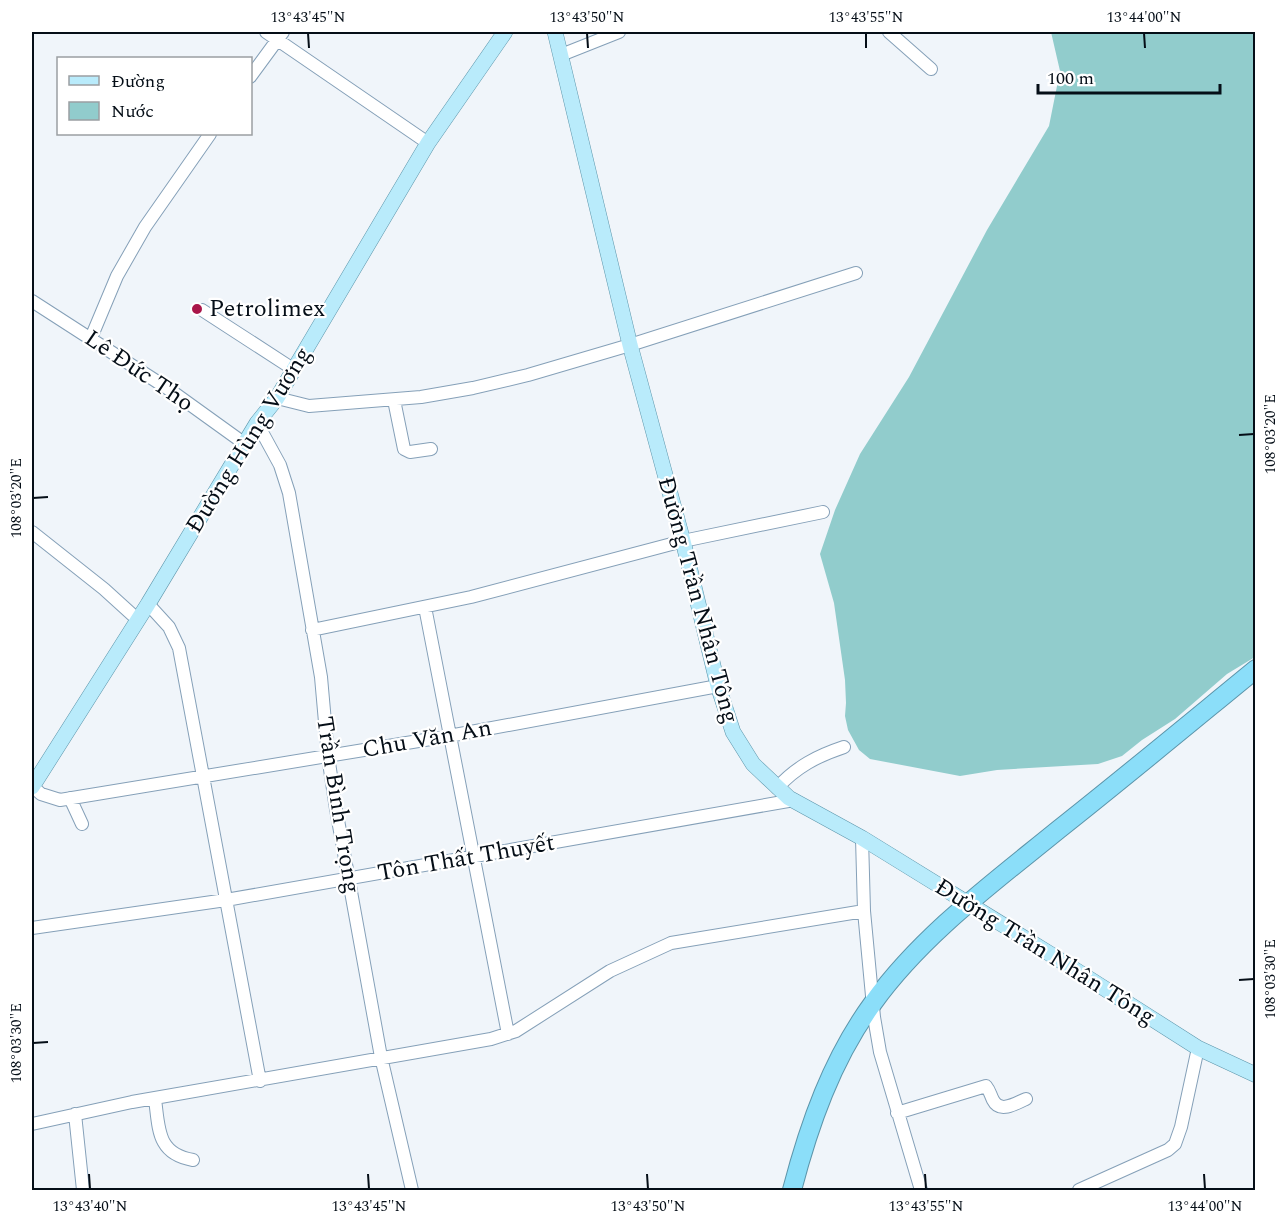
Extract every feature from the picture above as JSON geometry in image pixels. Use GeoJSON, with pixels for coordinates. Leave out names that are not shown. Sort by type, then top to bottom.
{"type":"FeatureCollection","features":[{"type":"Feature","properties":{"kind":"highway"},"geometry":{"type":"LineString","coordinates":[[792,1191],[825,1088],[873,1003],[913,956],[969,904],[1256,669]]}},
{"type":"Feature","properties":{"kind":"main road","name":"Đường Hùng Vương"},"geometry":{"type":"LineString","coordinates":[[32,787],[148,604],[257,423],[277,398],[428,143],[505,32]]}},
{"type":"Feature","properties":{"kind":"main road","name":"Đường Trần Nhân Tông"},"geometry":{"type":"LineString","coordinates":[[555,32],[630,345],[683,541],[718,686],[733,732],[753,764],[777,789],[794,800],[862,838],[1198,1048],[1256,1075]]}},
{"type":"Feature","properties":{"kind":"street"},"geometry":{"type":"LineString","coordinates":[[266,32],[280,35],[428,143]]}},
{"type":"Feature","properties":{"kind":"street"},"geometry":{"type":"LineString","coordinates":[[561,55],[619,32]]}},
{"type":"Feature","properties":{"kind":"street"},"geometry":{"type":"LineString","coordinates":[[889,32],[931,69]]}},
{"type":"Feature","properties":{"kind":"street"},"geometry":{"type":"LineString","coordinates":[[252,74],[280,35]]}},
{"type":"Feature","properties":{"kind":"street"},"geometry":{"type":"LineString","coordinates":[[92,338],[117,276],[145,227],[209,135]]}},
{"type":"Feature","properties":{"kind":"street"},"geometry":{"type":"LineString","coordinates":[[277,398],[309,406],[394,400],[421,397],[517,377],[630,345],[856,273]]}},
{"type":"Feature","properties":{"kind":"street","name":"Lê Đức Thọ"},"geometry":{"type":"LineString","coordinates":[[32,300],[170,390],[245,444]]}},
{"type":"Feature","properties":{"kind":"street"},"geometry":{"type":"LineString","coordinates":[[202,310],[294,369]]}},
{"type":"Feature","properties":{"kind":"street"},"geometry":{"type":"LineString","coordinates":[[394,400],[404,450],[410,452],[431,449]]}},
{"type":"Feature","properties":{"kind":"street","name":"Trần Bình Trọng"},"geometry":{"type":"LineString","coordinates":[[257,423],[280,465],[289,493],[321,677],[328,756],[349,878],[381,1057],[412,1191]]}},
{"type":"Feature","properties":{"kind":"street"},"geometry":{"type":"LineString","coordinates":[[312,630],[503,590],[683,541],[823,512]]}},
{"type":"Feature","properties":{"kind":"street"},"geometry":{"type":"LineString","coordinates":[[32,532],[104,589],[137,619]]}},
{"type":"Feature","properties":{"kind":"street"},"geometry":{"type":"LineString","coordinates":[[148,604],[169,627],[177,642],[260,1081]]}},
{"type":"Feature","properties":{"kind":"street"},"geometry":{"type":"LineString","coordinates":[[425,607],[508,1034]]}},
{"type":"Feature","properties":{"kind":"street","name":"Chu Văn An"},"geometry":{"type":"LineString","coordinates":[[32,787],[49,797],[60,800],[449,736],[718,686]]}},
{"type":"Feature","properties":{"kind":"street"},"geometry":{"type":"LineString","coordinates":[[777,789],[788,776],[804,764],[844,747]]}},
{"type":"Feature","properties":{"kind":"street"},"geometry":{"type":"LineString","coordinates":[[70,798],[82,824]]}},
{"type":"Feature","properties":{"kind":"street","name":"Tôn Thất Thuyết"},"geometry":{"type":"LineString","coordinates":[[32,928],[226,900],[794,800]]}},
{"type":"Feature","properties":{"kind":"street"},"geometry":{"type":"LineString","coordinates":[[862,838],[864,911],[880,1052],[921,1191]]}},
{"type":"Feature","properties":{"kind":"street"},"geometry":{"type":"LineString","coordinates":[[32,1124],[381,1057],[477,1042],[508,1034],[610,971],[671,943],[864,911]]}},
{"type":"Feature","properties":{"kind":"street"},"geometry":{"type":"LineString","coordinates":[[1079,1191],[1168,1150],[1175,1144],[1181,1127],[1198,1048]]}},
{"type":"Feature","properties":{"kind":"street"},"geometry":{"type":"LineString","coordinates":[[897,1113],[986,1086],[995,1104],[999,1107],[1008,1107],[1026,1099]]}},
{"type":"Feature","properties":{"kind":"street"},"geometry":{"type":"LineString","coordinates":[[154,1099],[159,1134],[164,1144],[177,1155],[193,1160]]}},
{"type":"Feature","properties":{"kind":"street"},"geometry":{"type":"LineString","coordinates":[[75,1114],[83,1191]]}},
{"type":"Feature","properties":{"kind":"water"},"geometry":{"type":"Polygon","coordinates":[[[1051,32],[1255,32],[1255,657],[1227,674],[1175,719],[1122,756],[1098,764],[997,770],[960,776],[870,759],[859,750],[848,730],[845,716],[845,680],[834,603],[820,554],[835,510],[860,454],[909,377],[987,230],[1049,126],[1060,71],[1051,32]]]}},
{"type":"Feature","properties":{"kind":"place","name":"Petrolimex"},"geometry":{"type":"Point","coordinates":[197,309]}}]}
